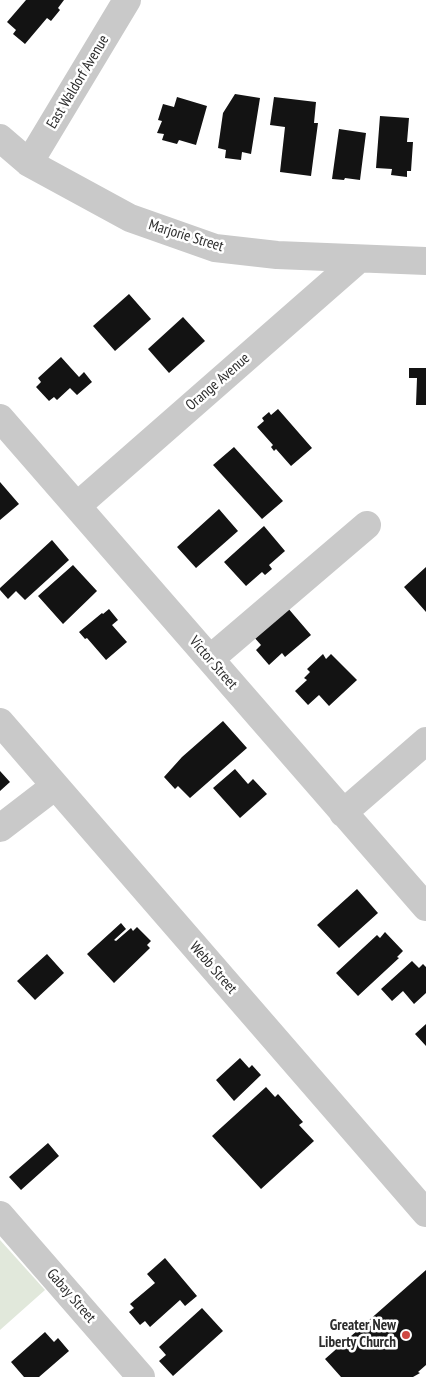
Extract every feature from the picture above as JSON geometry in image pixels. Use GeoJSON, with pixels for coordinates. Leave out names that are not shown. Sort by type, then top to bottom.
{"type":"FeatureCollection","features":[{"type":"Feature","properties":{"kind":"street","name":"East Waldorf Avenue"},"geometry":{"type":"LineString","coordinates":[[29,163],[127,0]]}},
{"type":"Feature","properties":{"kind":"street","name":"Marjorie Street"},"geometry":{"type":"LineString","coordinates":[[0,138],[29,163],[130,218],[215,248],[277,254],[426,261]]}},
{"type":"Feature","properties":{"kind":"street","name":"Orange Avenue"},"geometry":{"type":"LineString","coordinates":[[77,506],[359,259]]}},
{"type":"Feature","properties":{"kind":"street","name":"Victor Street"},"geometry":{"type":"LineString","coordinates":[[0,418],[426,907]]}},
{"type":"Feature","properties":{"kind":"street"},"geometry":{"type":"LineString","coordinates":[[210,659],[367,525]]}},
{"type":"Feature","properties":{"kind":"street","name":"Webb Street"},"geometry":{"type":"LineString","coordinates":[[0,722],[426,1213]]}},
{"type":"Feature","properties":{"kind":"street"},"geometry":{"type":"LineString","coordinates":[[343,813],[426,741]]}},
{"type":"Feature","properties":{"kind":"street"},"geometry":{"type":"LineString","coordinates":[[0,828],[55,786]]}},
{"type":"Feature","properties":{"kind":"street","name":"Gabay Street"},"geometry":{"type":"LineString","coordinates":[[0,1215],[141,1377]]}},
{"type":"Feature","properties":{"kind":"shaded area"},"geometry":{"type":"Polygon","coordinates":[[[0,1240],[45,1290],[0,1330],[0,1240]]]}},
{"type":"Feature","properties":{"kind":"building"},"geometry":{"type":"Polygon","coordinates":[[[26,0],[64,0],[58,8],[60,10],[51,21],[47,18],[25,44],[13,34],[16,30],[7,22],[26,0]]]}},
{"type":"Feature","properties":{"kind":"building"},"geometry":{"type":"Polygon","coordinates":[[[235,94],[260,98],[251,154],[242,152],[241,160],[225,158],[226,150],[218,148],[223,113],[235,94]]]}},
{"type":"Feature","properties":{"kind":"building"},"geometry":{"type":"Polygon","coordinates":[[[177,97],[207,106],[196,145],[179,140],[177,144],[162,140],[164,134],[157,133],[162,121],[158,120],[163,104],[174,107],[177,97]]]}},
{"type":"Feature","properties":{"kind":"building"},"geometry":{"type":"Polygon","coordinates":[[[274,97],[316,102],[314,123],[318,123],[311,176],[280,172],[285,127],[270,125],[274,97]]]}},
{"type":"Feature","properties":{"kind":"building"},"geometry":{"type":"Polygon","coordinates":[[[380,116],[409,118],[407,142],[413,142],[411,171],[407,171],[407,177],[391,175],[392,169],[376,168],[380,116]]]}},
{"type":"Feature","properties":{"kind":"building"},"geometry":{"type":"Polygon","coordinates":[[[339,129],[366,133],[360,180],[332,179],[339,129]]]}},
{"type":"Feature","properties":{"kind":"building"},"geometry":{"type":"Polygon","coordinates":[[[129,294],[151,319],[115,351],[93,326],[129,294]]]}},
{"type":"Feature","properties":{"kind":"building"},"geometry":{"type":"Polygon","coordinates":[[[183,317],[205,341],[169,373],[148,349],[183,317]]]}},
{"type":"Feature","properties":{"kind":"building"},"geometry":{"type":"Polygon","coordinates":[[[61,357],[79,377],[84,372],[92,382],[77,395],[70,388],[57,400],[54,397],[49,401],[36,387],[41,382],[38,378],[61,357]]]}},
{"type":"Feature","properties":{"kind":"building"},"geometry":{"type":"Polygon","coordinates":[[[409,368],[426,368],[426,405],[416,405],[417,378],[409,378],[409,368]]]}},
{"type":"Feature","properties":{"kind":"building"},"geometry":{"type":"Polygon","coordinates":[[[278,409],[312,448],[291,466],[276,449],[274,451],[271,447],[273,445],[257,427],[264,421],[262,418],[269,412],[271,415],[278,409]]]}},
{"type":"Feature","properties":{"kind":"building"},"geometry":{"type":"Polygon","coordinates":[[[234,447],[283,501],[262,519],[213,465],[234,447]]]}},
{"type":"Feature","properties":{"kind":"building"},"geometry":{"type":"Polygon","coordinates":[[[0,482],[19,504],[0,520],[0,482]]]}},
{"type":"Feature","properties":{"kind":"building"},"geometry":{"type":"Polygon","coordinates":[[[219,509],[238,531],[196,568],[177,547],[219,509]]]}},
{"type":"Feature","properties":{"kind":"building"},"geometry":{"type":"Polygon","coordinates":[[[264,526],[285,551],[269,565],[272,569],[265,575],[262,572],[246,586],[224,562],[264,526]]]}},
{"type":"Feature","properties":{"kind":"building"},"geometry":{"type":"Polygon","coordinates":[[[52,540],[69,560],[25,600],[16,591],[8,599],[0,588],[52,540]]]}},
{"type":"Feature","properties":{"kind":"building"},"geometry":{"type":"Polygon","coordinates":[[[73,565],[97,591],[63,624],[38,596],[73,565]]]}},
{"type":"Feature","properties":{"kind":"building"},"geometry":{"type":"Polygon","coordinates":[[[426,567],[426,612],[404,587],[426,567]]]}},
{"type":"Feature","properties":{"kind":"building"},"geometry":{"type":"Polygon","coordinates":[[[287,607],[311,635],[285,657],[282,653],[269,665],[256,650],[261,645],[253,636],[287,607]]]}},
{"type":"Feature","properties":{"kind":"building"},"geometry":{"type":"Polygon","coordinates":[[[109,609],[118,620],[112,625],[127,642],[106,660],[87,638],[85,639],[79,632],[109,609]]]}},
{"type":"Feature","properties":{"kind":"building"},"geometry":{"type":"Polygon","coordinates":[[[323,654],[326,659],[331,654],[357,680],[329,706],[319,695],[308,705],[295,691],[307,680],[304,678],[310,672],[307,669],[323,654]]]}},
{"type":"Feature","properties":{"kind":"building"},"geometry":{"type":"Polygon","coordinates":[[[223,721],[247,748],[190,798],[178,786],[175,789],[164,777],[182,757],[223,721]]]}},
{"type":"Feature","properties":{"kind":"building"},"geometry":{"type":"Polygon","coordinates":[[[235,769],[248,784],[253,779],[267,794],[240,818],[213,788],[235,769]]]}},
{"type":"Feature","properties":{"kind":"building"},"geometry":{"type":"Polygon","coordinates":[[[0,771],[10,782],[0,791],[0,771]]]}},
{"type":"Feature","properties":{"kind":"building"},"geometry":{"type":"Polygon","coordinates":[[[357,889],[378,913],[339,948],[317,925],[357,889]]]}},
{"type":"Feature","properties":{"kind":"building"},"geometry":{"type":"Polygon","coordinates":[[[121,923],[126,929],[114,940],[116,941],[131,928],[133,931],[137,927],[151,941],[147,945],[150,948],[114,983],[87,954],[121,923]]]}},
{"type":"Feature","properties":{"kind":"building"},"geometry":{"type":"Polygon","coordinates":[[[385,932],[403,951],[397,957],[399,958],[358,996],[336,973],[377,935],[380,938],[385,932]]]}},
{"type":"Feature","properties":{"kind":"building"},"geometry":{"type":"Polygon","coordinates":[[[47,954],[64,973],[35,1000],[17,981],[47,954]]]}},
{"type":"Feature","properties":{"kind":"building"},"geometry":{"type":"Polygon","coordinates":[[[412,961],[419,968],[423,964],[426,967],[426,993],[414,1004],[403,991],[392,1001],[381,989],[412,961]]]}},
{"type":"Feature","properties":{"kind":"building"},"geometry":{"type":"Polygon","coordinates":[[[426,1024],[426,1046],[415,1034],[426,1024]]]}},
{"type":"Feature","properties":{"kind":"building"},"geometry":{"type":"Polygon","coordinates":[[[240,1058],[249,1068],[252,1065],[261,1075],[234,1101],[216,1080],[240,1058]]]}},
{"type":"Feature","properties":{"kind":"building"},"geometry":{"type":"Polygon","coordinates":[[[266,1087],[275,1097],[278,1094],[303,1122],[299,1125],[314,1141],[261,1189],[212,1136],[266,1087]]]}},
{"type":"Feature","properties":{"kind":"building"},"geometry":{"type":"Polygon","coordinates":[[[48,1143],[59,1156],[21,1190],[9,1177],[48,1143]]]}},
{"type":"Feature","properties":{"kind":"building"},"geometry":{"type":"Polygon","coordinates":[[[165,1258],[197,1296],[185,1306],[180,1300],[150,1327],[145,1321],[140,1325],[129,1312],[134,1308],[130,1304],[155,1283],[147,1274],[165,1258]]]}},
{"type":"Feature","properties":{"kind":"building"},"geometry":{"type":"Polygon","coordinates":[[[426,1270],[426,1365],[418,1372],[420,1373],[413,1377],[341,1377],[325,1359],[426,1270]]]}},
{"type":"Feature","properties":{"kind":"building"},"geometry":{"type":"Polygon","coordinates":[[[202,1308],[223,1331],[173,1376],[159,1361],[166,1355],[159,1347],[202,1308]]]}},
{"type":"Feature","properties":{"kind":"building"},"geometry":{"type":"Polygon","coordinates":[[[45,1332],[54,1342],[58,1338],[69,1351],[39,1377],[24,1377],[11,1362],[45,1332]]]}},
{"type":"Feature","properties":{"kind":"place","name":"Greater New Liberty Church"},"geometry":{"type":"Point","coordinates":[406,1335]}}]}
